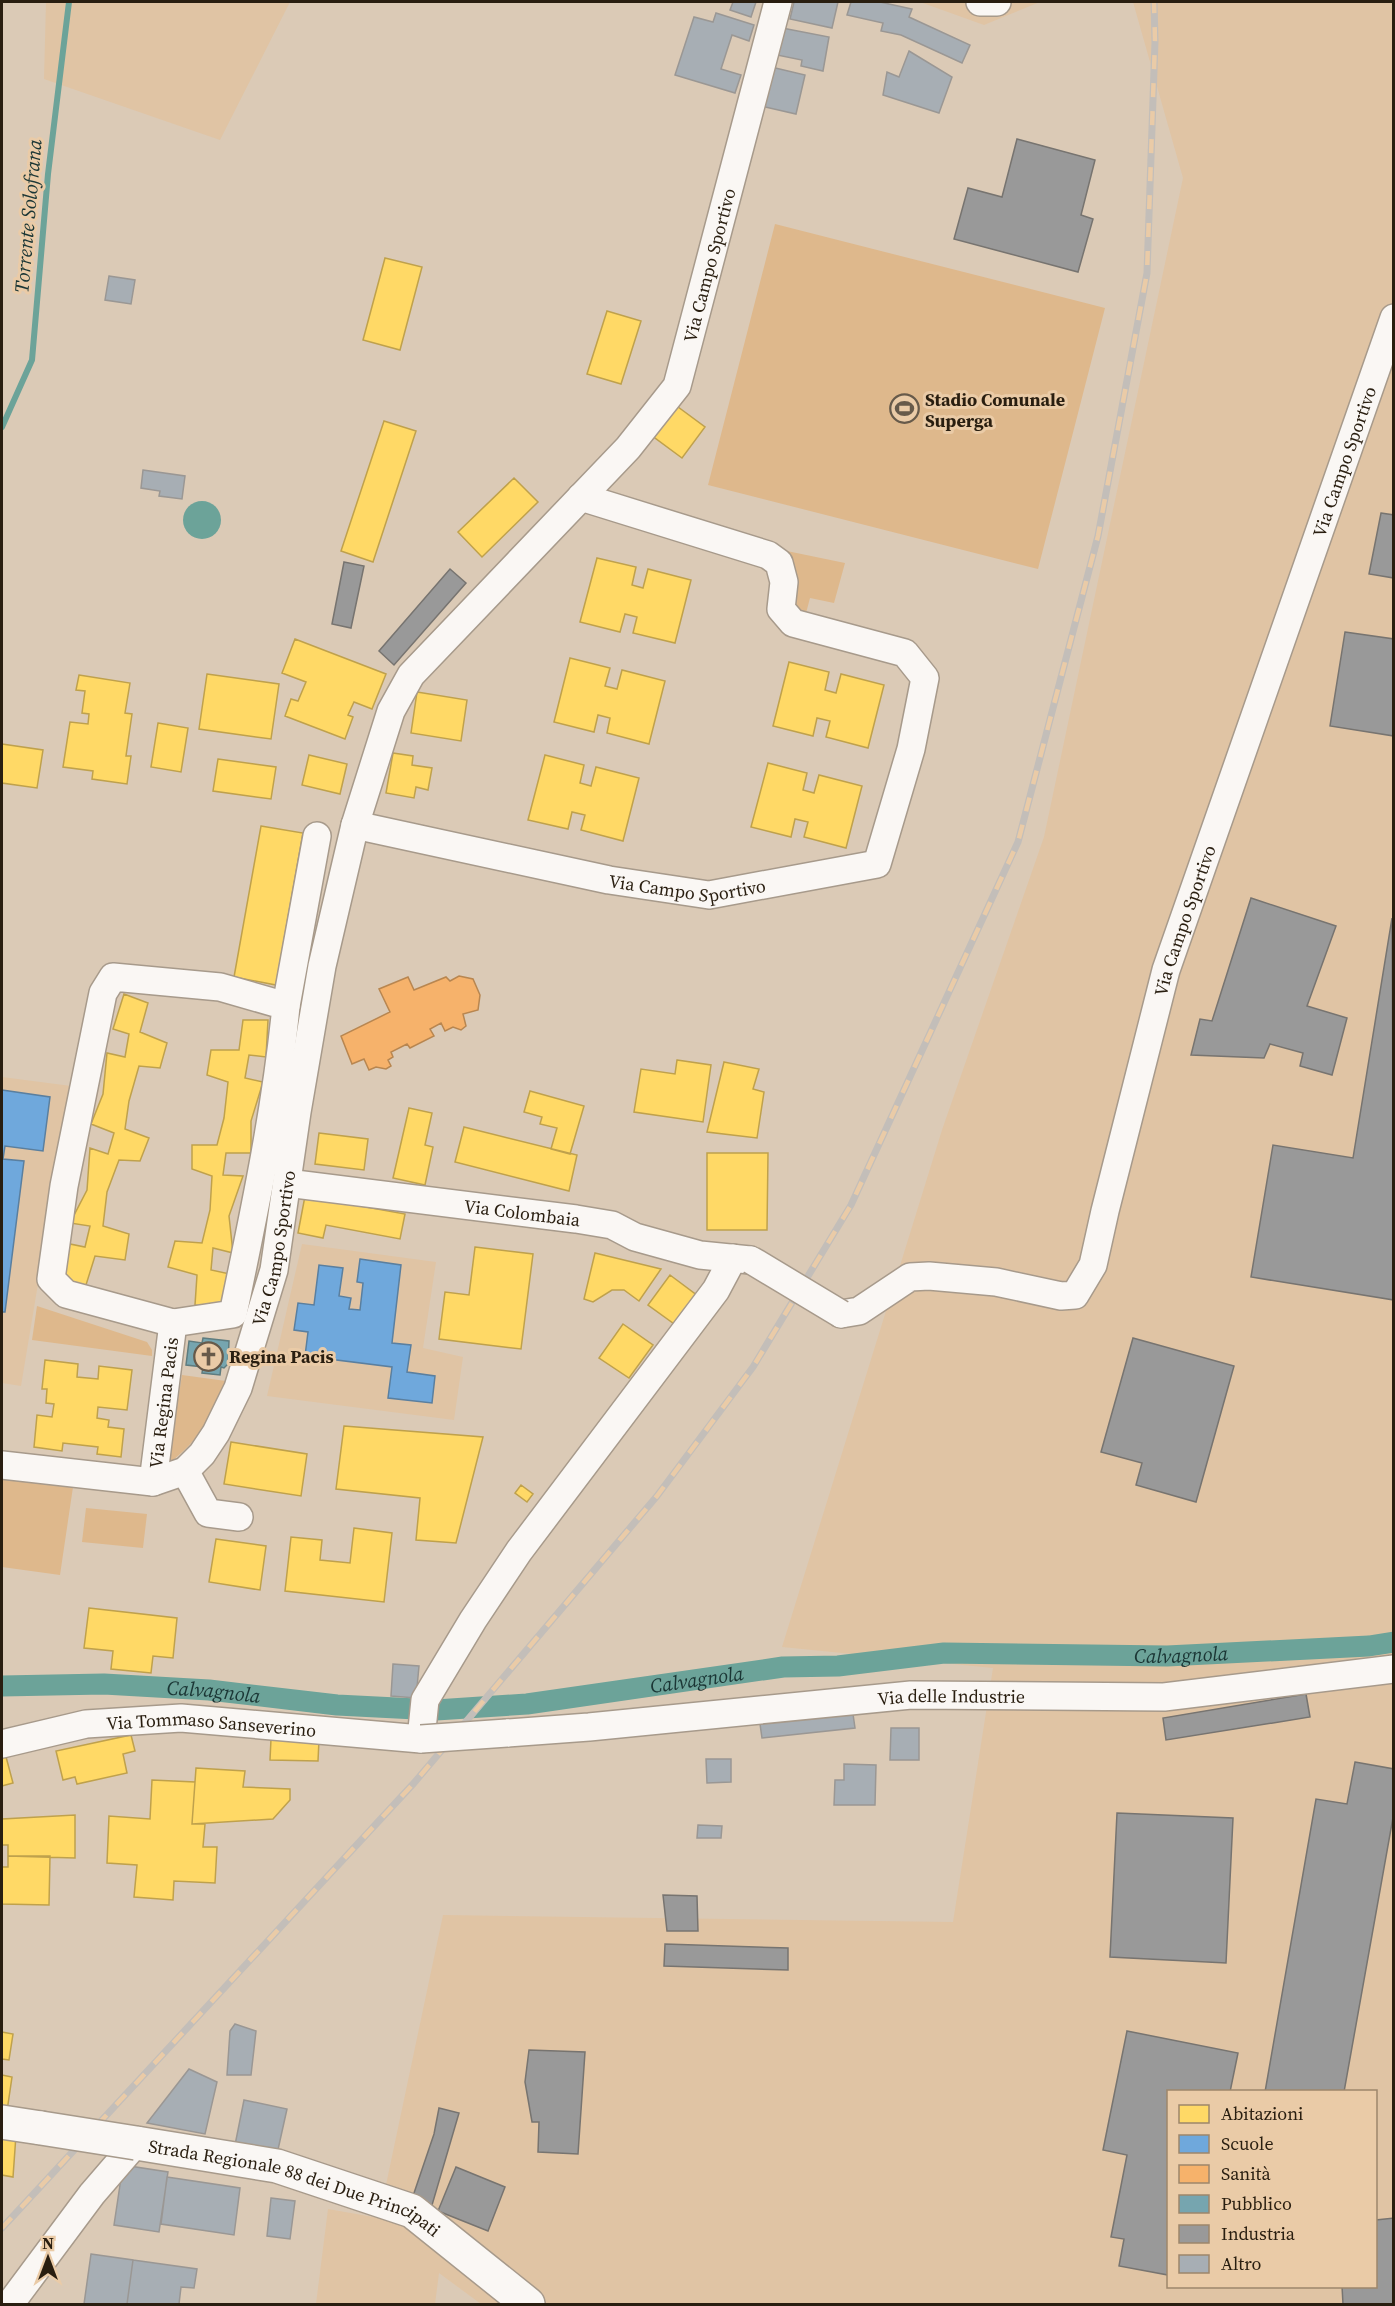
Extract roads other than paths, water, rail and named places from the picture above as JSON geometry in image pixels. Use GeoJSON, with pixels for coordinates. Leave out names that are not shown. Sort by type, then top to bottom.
{"type":"FeatureCollection","features":[{"type":"Feature","properties":{"kind":"main road","name":"Strada Regionale 88 dei Due Principati"},"geometry":{"type":"LineString","coordinates":[[2,2122],[277,2166],[412,2211],[528,2304]]}},
{"type":"Feature","properties":{"kind":"street","name":"Via Campo Sportivo"},"geometry":{"type":"LineString","coordinates":[[185,1472],[202,1454],[216,1433],[238,1388],[274,1270],[322,966],[355,825],[391,711],[411,675],[628,448],[677,386],[778,2]]}},
{"type":"Feature","properties":{"kind":"street"},"geometry":{"type":"LineString","coordinates":[[980,2],[997,2]]}},
{"type":"Feature","properties":{"kind":"street","name":"Via Campo Sportivo"},"geometry":{"type":"LineString","coordinates":[[742,1259],[841,1314],[859,1311],[910,1277],[929,1276],[996,1282],[1061,1296],[1075,1294],[1084,1283],[1093,1265],[1166,970],[1394,318]]}},
{"type":"Feature","properties":{"kind":"street","name":"Via Campo Sportivo"},"geometry":{"type":"LineString","coordinates":[[355,825],[609,880],[710,895],[877,864],[911,749],[925,678],[905,653],[793,623],[780,609],[784,582],[780,563],[768,555],[581,497]]}},
{"type":"Feature","properties":{"kind":"street"},"geometry":{"type":"LineString","coordinates":[[286,1006],[220,987],[113,977],[103,993],[64,1186],[51,1279],[66,1294],[173,1323],[233,1314],[252,1220],[283,1042],[286,1006],[317,836]]}},
{"type":"Feature","properties":{"kind":"street","name":"Via Colombaia"},"geometry":{"type":"LineString","coordinates":[[287,1183],[612,1225],[634,1237],[700,1255],[742,1259]]}},
{"type":"Feature","properties":{"kind":"street"},"geometry":{"type":"LineString","coordinates":[[423,1719],[473,1620],[519,1551],[716,1290],[742,1259]]}},
{"type":"Feature","properties":{"kind":"street","name":"Via Regina Pacis"},"geometry":{"type":"LineString","coordinates":[[153,1482],[173,1323]]}},
{"type":"Feature","properties":{"kind":"street"},"geometry":{"type":"LineString","coordinates":[[2,1465],[153,1482],[185,1472],[208,1513],[239,1517]]}},
{"type":"Feature","properties":{"kind":"street","name":"Via delle Industrie"},"geometry":{"type":"LineString","coordinates":[[423,1719],[507,1733],[911,1695],[1164,1697],[1394,1669]]}},
{"type":"Feature","properties":{"kind":"street","name":"Via Tommaso Sanseverino"},"geometry":{"type":"LineString","coordinates":[[2,1744],[87,1724],[181,1718],[423,1719]]}},
{"type":"Feature","properties":{"kind":"street"},"geometry":{"type":"LineString","coordinates":[[10,2304],[92,2194],[136,2143]]}},
{"type":"Feature","properties":{"kind":"water"},"geometry":{"type":"Polygon","coordinates":[[[202,501],[209,502],[215,507],[220,513],[220,527],[215,533],[209,538],[202,539],[195,538],[189,533],[184,527],[183,520],[184,513],[189,507],[195,502],[202,501]]]}},
{"type":"Feature","properties":{"kind":"waterway","name":"Torrente Solofrana"},"geometry":{"type":"LineString","coordinates":[[2,427],[32,360],[48,174],[69,2]]}},
{"type":"Feature","properties":{"kind":"waterway","name":"Calvagnola"},"geometry":{"type":"LineString","coordinates":[[2,1686],[104,1684],[209,1690],[337,1705],[436,1710],[527,1704],[783,1667],[838,1666],[944,1653],[1167,1656],[1369,1646],[1394,1642]]}},
{"type":"Feature","properties":{"kind":"railway"},"geometry":{"type":"LineString","coordinates":[[2,2228],[414,1783],[657,1496],[753,1367],[851,1205],[1018,842],[1098,536],[1147,273],[1155,41],[1154,2]]}},
{"type":"Feature","properties":{"kind":"place","name":"Stadio Comunale Superga"},"geometry":{"type":"Point","coordinates":[904,409]}},
{"type":"Feature","properties":{"kind":"place","name":"Regina Pacis"},"geometry":{"type":"Point","coordinates":[208,1356]}}]}
